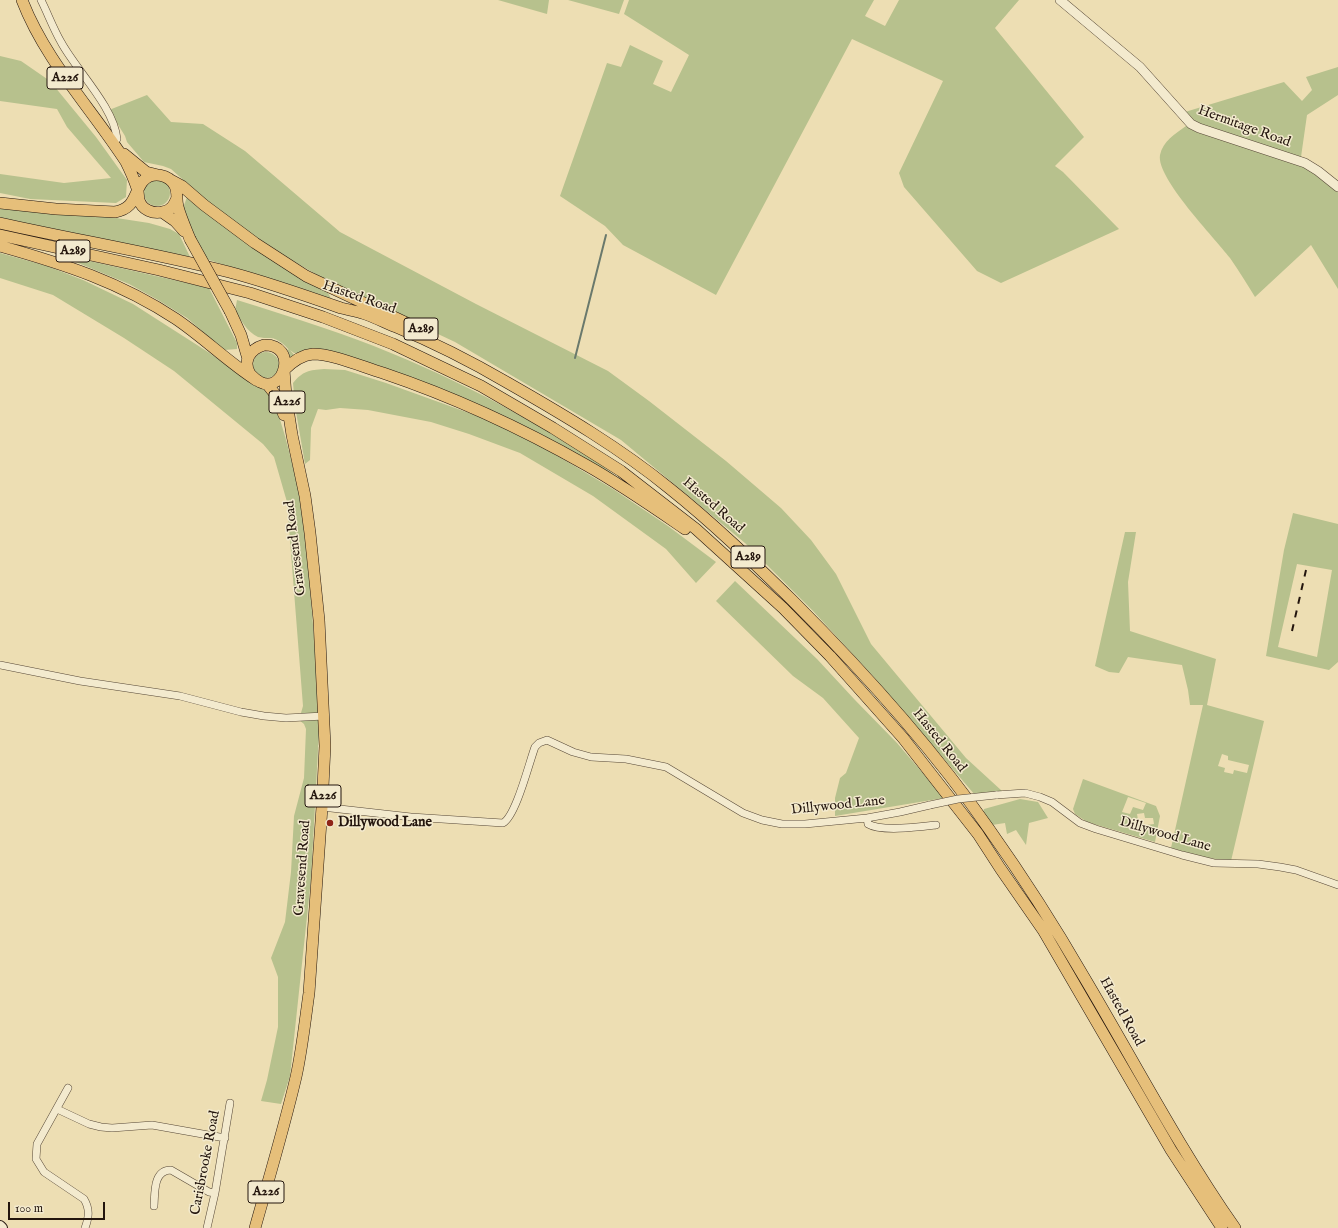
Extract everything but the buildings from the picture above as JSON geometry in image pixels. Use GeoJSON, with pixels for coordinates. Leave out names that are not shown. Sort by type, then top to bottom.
{"type":"FeatureCollection","features":[{"type":"Feature","properties":{"kind":"main road","name":"A226"},"geometry":{"type":"LineString","coordinates":[[22,0],[26,12],[42,42],[60,71],[116,147],[132,174],[138,191]]}},
{"type":"Feature","properties":{"kind":"main road","name":"A226"},"geometry":{"type":"LineString","coordinates":[[116,147],[146,172],[164,177]]}},
{"type":"Feature","properties":{"kind":"main road"},"geometry":{"type":"LineString","coordinates":[[0,202],[56,209],[115,212],[128,206],[144,181],[149,177],[164,177],[175,188],[178,206],[190,239],[230,311],[241,335],[248,359]]}},
{"type":"Feature","properties":{"kind":"main road","name":"A289"},"geometry":{"type":"LineString","coordinates":[[164,177],[182,186],[204,205],[254,243],[306,276],[447,342],[540,394],[622,447],[669,488]]}},
{"type":"Feature","properties":{"kind":"main road"},"geometry":{"type":"LineString","coordinates":[[138,191],[139,200],[142,205],[153,213],[169,210],[174,205],[176,198]]}},
{"type":"Feature","properties":{"kind":"main road"},"geometry":{"type":"LineString","coordinates":[[162,212],[177,223],[190,239]]}},
{"type":"Feature","properties":{"kind":"main road","name":"Hasted Road"},"geometry":{"type":"LineString","coordinates":[[0,224],[159,256],[228,272],[342,308],[367,314],[476,364],[560,412],[669,488],[746,555],[837,645],[942,766],[987,827],[1052,923],[1086,979],[1161,1112],[1196,1169],[1236,1228]]}},
{"type":"Feature","properties":{"kind":"main road","name":"Hasted Road"},"geometry":{"type":"LineString","coordinates":[[0,235],[159,270],[250,293],[329,319],[406,350],[490,391],[580,444],[647,490],[696,529],[732,560],[783,608],[867,696],[913,750],[978,834],[1043,930],[1171,1150],[1222,1228]]}},
{"type":"Feature","properties":{"kind":"main road","name":"A289"},"geometry":{"type":"LineString","coordinates":[[0,246],[76,268],[113,284],[140,298],[177,320],[256,380]]}},
{"type":"Feature","properties":{"kind":"main road"},"geometry":{"type":"LineString","coordinates":[[230,311],[246,335],[264,345],[275,347],[285,360],[284,370],[281,376],[267,384],[256,380],[247,366],[248,359],[253,350],[264,345]]}},
{"type":"Feature","properties":{"kind":"main road","name":"A289"},"geometry":{"type":"LineString","coordinates":[[284,370],[298,358],[308,355],[318,355],[351,363],[457,400],[510,424],[587,465],[732,560]]}},
{"type":"Feature","properties":{"kind":"main road","name":"Gravesend Road"},"geometry":{"type":"LineString","coordinates":[[255,1228],[296,1078],[304,1030],[309,993],[325,746],[319,620],[310,533],[305,496],[292,434],[286,396],[284,370]]}},
{"type":"Feature","properties":{"kind":"main road","name":"Gravesend Road"},"geometry":{"type":"LineString","coordinates":[[267,384],[279,402],[292,434]]}},
{"type":"Feature","properties":{"kind":"street"},"geometry":{"type":"LineString","coordinates":[[41,0],[61,42],[86,78],[114,124],[117,139],[116,147]]}},
{"type":"Feature","properties":{"kind":"street","name":"Hermitage Road"},"geometry":{"type":"LineString","coordinates":[[1060,0],[1140,66],[1191,124],[1305,163],[1338,187]]}},
{"type":"Feature","properties":{"kind":"street"},"geometry":{"type":"LineString","coordinates":[[0,665],[80,681],[180,696],[241,712],[264,716],[286,718],[324,716]]}},
{"type":"Feature","properties":{"kind":"street","name":"Dillywood Lane"},"geometry":{"type":"LineString","coordinates":[[322,807],[411,817],[503,823],[509,818],[516,803],[535,747],[539,743],[547,740],[573,752],[591,757],[626,759],[666,766],[743,812],[762,820],[782,824],[805,824],[867,818],[958,799],[1025,793],[1052,802],[1080,823],[1182,855],[1214,863],[1258,864],[1280,867],[1338,885]]}},
{"type":"Feature","properties":{"kind":"street"},"geometry":{"type":"LineString","coordinates":[[867,818],[868,824],[873,827],[897,828],[936,825]]}},
{"type":"Feature","properties":{"kind":"street"},"geometry":{"type":"LineString","coordinates":[[68,1088],[38,1144],[36,1159],[44,1172],[84,1199],[89,1212],[84,1228]]}},
{"type":"Feature","properties":{"kind":"street","name":"Carisbrooke Road"},"geometry":{"type":"LineString","coordinates":[[206,1228],[215,1193],[230,1103]]}},
{"type":"Feature","properties":{"kind":"street"},"geometry":{"type":"LineString","coordinates":[[57,1109],[89,1124],[101,1127],[112,1128],[152,1125],[225,1138]]}},
{"type":"Feature","properties":{"kind":"street"},"geometry":{"type":"LineString","coordinates":[[154,1206],[156,1184],[159,1175],[165,1170],[171,1170],[209,1192],[215,1193]]}},
{"type":"Feature","properties":{"kind":"green space"},"geometry":{"type":"Polygon","coordinates":[[[498,0],[549,0],[547,14],[498,0]]]}},
{"type":"Feature","properties":{"kind":"green space"},"geometry":{"type":"Polygon","coordinates":[[[568,0],[624,0],[619,14],[568,0]]]}},
{"type":"Feature","properties":{"kind":"green space"},"geometry":{"type":"Polygon","coordinates":[[[629,0],[874,0],[865,16],[885,26],[899,0],[1019,0],[995,28],[1084,137],[1055,166],[1063,172],[1119,229],[1001,283],[977,271],[904,187],[899,173],[943,81],[852,39],[716,295],[623,245],[605,226],[560,196],[607,63],[621,67],[630,45],[663,61],[653,84],[671,92],[689,55],[624,14],[629,0]]]}},
{"type":"Feature","properties":{"kind":"green space"},"geometry":{"type":"Polygon","coordinates":[[[0,56],[21,61],[50,81],[96,137],[127,180],[126,197],[116,203],[30,199],[0,193],[0,174],[64,183],[111,178],[67,127],[57,109],[0,101],[0,56]]]}},
{"type":"Feature","properties":{"kind":"green space"},"geometry":{"type":"Polygon","coordinates":[[[1338,67],[1338,95],[1307,115],[1301,157],[1199,126],[1185,112],[1284,82],[1302,101],[1312,90],[1306,77],[1338,67]]]}},
{"type":"Feature","properties":{"kind":"green space"},"geometry":{"type":"Polygon","coordinates":[[[147,95],[171,122],[203,124],[245,151],[340,232],[476,304],[608,371],[726,461],[781,508],[811,540],[836,574],[871,644],[966,758],[1002,791],[975,795],[872,675],[813,611],[745,543],[621,440],[455,342],[338,287],[281,254],[217,210],[171,169],[144,162],[127,142],[109,110],[147,95]]]}},
{"type":"Feature","properties":{"kind":"green space"},"geometry":{"type":"Polygon","coordinates":[[[1186,126],[1308,167],[1338,192],[1338,289],[1311,245],[1255,297],[1230,258],[1176,192],[1161,165],[1160,155],[1164,146],[1170,138],[1186,126]]]}},
{"type":"Feature","properties":{"kind":"green space"},"geometry":{"type":"Polygon","coordinates":[[[157,180],[166,184],[170,193],[166,202],[157,206],[148,202],[144,193],[148,184],[157,180]]]}},
{"type":"Feature","properties":{"kind":"green space"},"geometry":{"type":"Polygon","coordinates":[[[187,197],[255,248],[328,293],[332,300],[206,259],[192,231],[183,208],[187,197]]]}},
{"type":"Feature","properties":{"kind":"green space"},"geometry":{"type":"Polygon","coordinates":[[[0,206],[110,217],[149,223],[170,229],[179,234],[190,257],[0,218],[0,206]]]}},
{"type":"Feature","properties":{"kind":"green space"},"geometry":{"type":"Polygon","coordinates":[[[0,253],[47,266],[83,280],[133,304],[208,352],[250,383],[265,390],[269,394],[278,413],[298,486],[307,549],[320,713],[311,879],[290,1076],[281,1104],[261,1101],[278,1027],[278,977],[271,958],[285,922],[291,872],[294,816],[304,778],[306,729],[304,724],[299,720],[303,706],[287,502],[274,457],[263,444],[174,371],[124,338],[53,295],[0,278],[0,253]]]}},
{"type":"Feature","properties":{"kind":"green space"},"geometry":{"type":"Polygon","coordinates":[[[54,253],[209,288],[237,343],[237,349],[224,350],[187,318],[129,284],[54,253]]]}},
{"type":"Feature","properties":{"kind":"green space"},"geometry":{"type":"Polygon","coordinates":[[[237,300],[357,340],[455,382],[518,414],[549,432],[591,458],[624,482],[529,430],[313,352],[294,353],[290,350],[296,357],[291,360],[287,349],[289,350],[281,342],[276,339],[258,337],[247,329],[235,311],[237,300]]]}},
{"type":"Feature","properties":{"kind":"green space"},"geometry":{"type":"Polygon","coordinates":[[[266,352],[275,356],[279,365],[275,374],[266,378],[257,374],[253,365],[257,356],[266,352]]]}},
{"type":"Feature","properties":{"kind":"green space"},"geometry":{"type":"Polygon","coordinates":[[[324,369],[345,370],[386,383],[494,422],[551,452],[613,489],[668,526],[716,562],[696,583],[666,549],[593,496],[520,453],[431,422],[368,410],[340,408],[326,410],[318,409],[311,428],[310,460],[305,464],[295,406],[293,383],[307,372],[324,369]]]}},
{"type":"Feature","properties":{"kind":"green space"},"geometry":{"type":"Polygon","coordinates":[[[1293,513],[1338,524],[1338,662],[1329,670],[1266,656],[1284,550],[1293,513]],[[1297,564],[1278,647],[1317,657],[1332,570],[1297,564]]]}},
{"type":"Feature","properties":{"kind":"green space"},"geometry":{"type":"Polygon","coordinates":[[[1125,532],[1136,532],[1128,582],[1130,631],[1216,659],[1207,705],[1264,721],[1231,861],[1201,857],[1171,848],[1203,705],[1190,705],[1182,665],[1128,657],[1119,673],[1109,672],[1095,666],[1125,532]],[[1222,754],[1218,766],[1225,768],[1224,772],[1233,774],[1234,770],[1247,773],[1249,765],[1228,760],[1228,756],[1222,754]]]}},
{"type":"Feature","properties":{"kind":"green space"},"geometry":{"type":"Polygon","coordinates":[[[735,581],[817,659],[897,743],[944,798],[835,816],[835,798],[840,778],[846,773],[859,738],[823,698],[793,676],[716,601],[735,581]]]}},
{"type":"Feature","properties":{"kind":"green space"},"geometry":{"type":"Polygon","coordinates":[[[1083,779],[1156,806],[1160,816],[1155,842],[1087,822],[1075,814],[1073,809],[1083,779]],[[1128,797],[1122,812],[1130,814],[1133,807],[1143,810],[1146,803],[1128,797]],[[1144,813],[1137,814],[1139,826],[1154,824],[1153,818],[1145,818],[1144,813]]]}},
{"type":"Feature","properties":{"kind":"green space"},"geometry":{"type":"Polygon","coordinates":[[[1020,799],[1038,802],[1048,818],[1029,823],[1026,845],[1016,830],[1007,834],[1005,823],[992,825],[983,814],[984,809],[1020,799]]]}},
{"type":"Feature","properties":{"kind":"waterway"},"geometry":{"type":"LineString","coordinates":[[575,358],[606,235]]}},
{"type":"Feature","properties":{"kind":"railway"},"geometry":{"type":"LineString","coordinates":[[1292,631],[1306,570]]}},
{"type":"Feature","properties":{"kind":"place","name":"Dillywood Lane"},"geometry":{"type":"Point","coordinates":[330,823]}}]}
